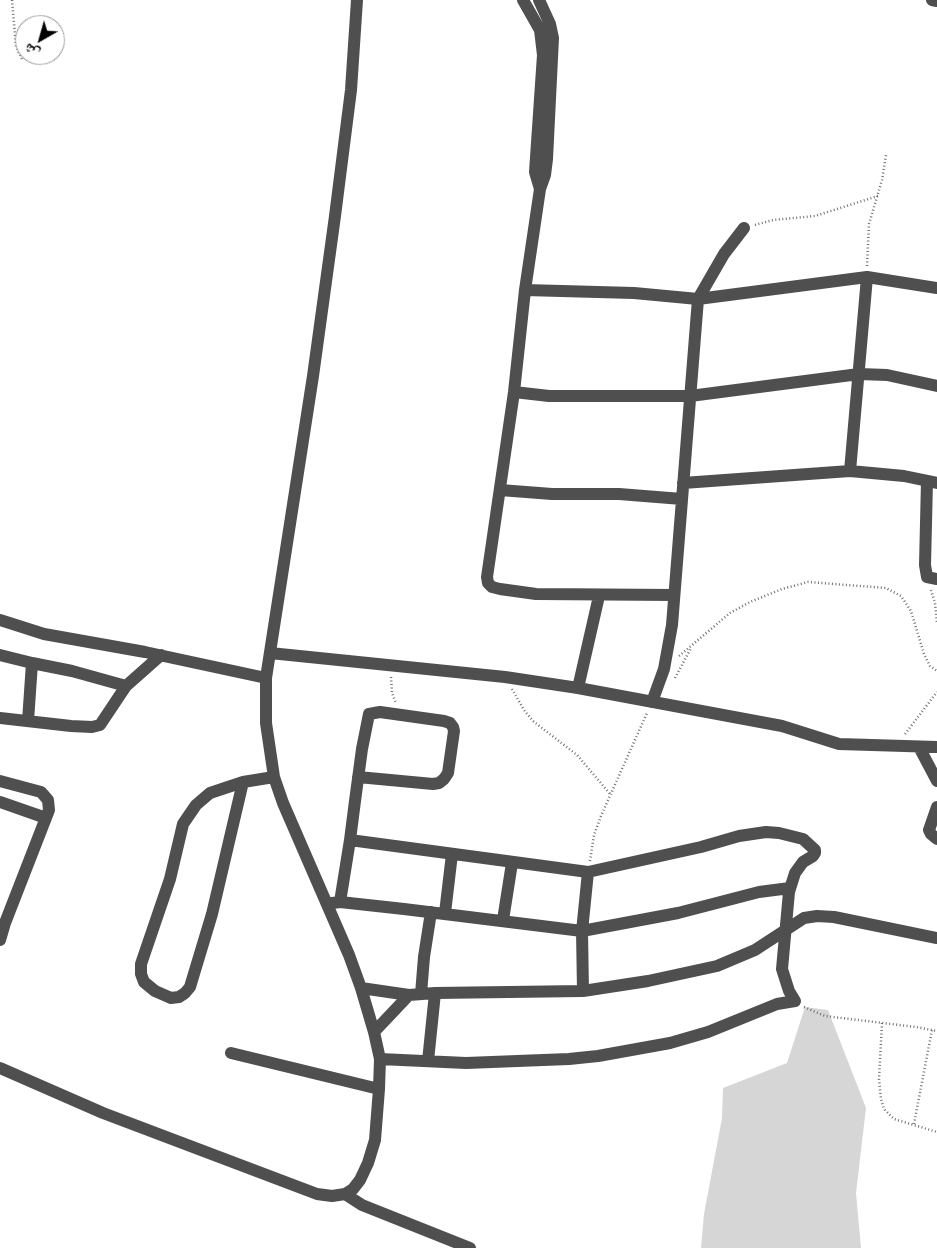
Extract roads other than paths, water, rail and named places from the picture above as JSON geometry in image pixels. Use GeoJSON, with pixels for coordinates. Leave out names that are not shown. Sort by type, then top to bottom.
{"type":"FeatureCollection","features":[{"type":"Feature","properties":{"kind":"street"},"geometry":{"type":"LineString","coordinates":[[0,1068],[103,1113],[317,1194],[332,1196],[345,1194],[353,1189],[360,1180],[368,1163],[375,1140],[379,1089],[380,1059],[374,1032],[334,903],[302,848],[274,777],[266,723],[266,678],[313,376],[335,216],[350,90],[357,0]]}},
{"type":"Feature","properties":{"kind":"street"},"geometry":{"type":"LineString","coordinates":[[523,0],[540,30],[548,55]]}},
{"type":"Feature","properties":{"kind":"street"},"geometry":{"type":"LineString","coordinates":[[539,0],[550,24],[553,38],[548,55],[535,172],[540,189],[525,290],[514,392],[487,577],[488,583],[492,588],[536,594],[599,596],[674,595]]}},
{"type":"Feature","properties":{"kind":"street"},"geometry":{"type":"LineString","coordinates":[[932,0],[937,1]]}},
{"type":"Feature","properties":{"kind":"street"},"geometry":{"type":"LineString","coordinates":[[652,702],[664,669],[669,648],[698,299],[724,254],[744,228]]}},
{"type":"Feature","properties":{"kind":"street"},"geometry":{"type":"LineString","coordinates":[[525,290],[634,294],[698,299],[867,277],[937,288]]}},
{"type":"Feature","properties":{"kind":"street"},"geometry":{"type":"LineString","coordinates":[[850,471],[867,277]]}},
{"type":"Feature","properties":{"kind":"street"},"geometry":{"type":"LineString","coordinates":[[514,392],[549,396],[690,396],[859,374],[887,375],[937,386]]}},
{"type":"Feature","properties":{"kind":"street"},"geometry":{"type":"LineString","coordinates":[[683,483],[850,471],[904,476],[932,482],[925,565],[932,578]]}},
{"type":"Feature","properties":{"kind":"street"},"geometry":{"type":"LineString","coordinates":[[500,490],[552,494],[619,494],[682,499]]}},
{"type":"Feature","properties":{"kind":"street"},"geometry":{"type":"LineString","coordinates":[[578,688],[599,596]]}},
{"type":"Feature","properties":{"kind":"street"},"geometry":{"type":"LineString","coordinates":[[0,620],[44,634],[266,678]]}},
{"type":"Feature","properties":{"kind":"street"},"geometry":{"type":"LineString","coordinates":[[270,653],[505,677],[578,688],[782,726],[839,744],[937,748]]}},
{"type":"Feature","properties":{"kind":"street"},"geometry":{"type":"LineString","coordinates":[[0,655],[72,670],[126,686]]}},
{"type":"Feature","properties":{"kind":"street"},"geometry":{"type":"LineString","coordinates":[[0,718],[92,728],[100,725],[126,686],[161,656]]}},
{"type":"Feature","properties":{"kind":"street"},"geometry":{"type":"LineString","coordinates":[[28,721],[32,663]]}},
{"type":"Feature","properties":{"kind":"street"},"geometry":{"type":"LineString","coordinates":[[334,903],[350,840],[358,777],[362,749],[369,714],[376,712],[407,715],[444,721],[450,723],[453,727],[448,773],[440,782],[433,784],[358,777]]}},
{"type":"Feature","properties":{"kind":"street"},"geometry":{"type":"LineString","coordinates":[[919,747],[937,781]]}},
{"type":"Feature","properties":{"kind":"street"},"geometry":{"type":"LineString","coordinates":[[243,782],[212,914],[190,987],[179,997],[171,998],[155,991],[144,982],[141,974],[141,964],[170,878],[183,824],[196,805],[210,793],[243,782],[274,777]]}},
{"type":"Feature","properties":{"kind":"street"},"geometry":{"type":"LineString","coordinates":[[0,781],[41,792],[48,800],[49,810],[2,922],[0,939]]}},
{"type":"Feature","properties":{"kind":"street"},"geometry":{"type":"LineString","coordinates":[[0,802],[46,818]]}},
{"type":"Feature","properties":{"kind":"street"},"geometry":{"type":"LineString","coordinates":[[937,807],[930,830],[931,834],[937,839]]}},
{"type":"Feature","properties":{"kind":"street"},"geometry":{"type":"LineString","coordinates":[[350,840],[588,872],[701,847],[739,836],[773,832],[803,839],[812,845],[815,850],[813,856],[798,868],[790,888],[782,969],[789,991],[795,1001],[777,1004],[708,1032],[670,1043],[598,1056],[569,1060],[466,1063],[380,1059]]}},
{"type":"Feature","properties":{"kind":"street"},"geometry":{"type":"LineString","coordinates":[[445,913],[452,854]]}},
{"type":"Feature","properties":{"kind":"street"},"geometry":{"type":"LineString","coordinates":[[502,920],[512,863]]}},
{"type":"Feature","properties":{"kind":"street"},"geometry":{"type":"LineString","coordinates":[[583,991],[582,930],[588,872]]}},
{"type":"Feature","properties":{"kind":"street"},"geometry":{"type":"LineString","coordinates":[[334,903],[445,913],[582,930],[678,913],[759,892],[790,888]]}},
{"type":"Feature","properties":{"kind":"street"},"geometry":{"type":"LineString","coordinates":[[374,1032],[415,994],[424,957],[431,912]]}},
{"type":"Feature","properties":{"kind":"street"},"geometry":{"type":"LineString","coordinates":[[361,988],[415,994],[583,991],[648,981],[718,966],[755,950],[804,918],[818,916],[834,916],[937,938]]}},
{"type":"Feature","properties":{"kind":"street"},"geometry":{"type":"LineString","coordinates":[[428,1061],[435,993]]}},
{"type":"Feature","properties":{"kind":"street"},"geometry":{"type":"LineString","coordinates":[[231,1053],[379,1089]]}},
{"type":"Feature","properties":{"kind":"street"},"geometry":{"type":"LineString","coordinates":[[345,1194],[362,1205],[470,1248]]}}]}
